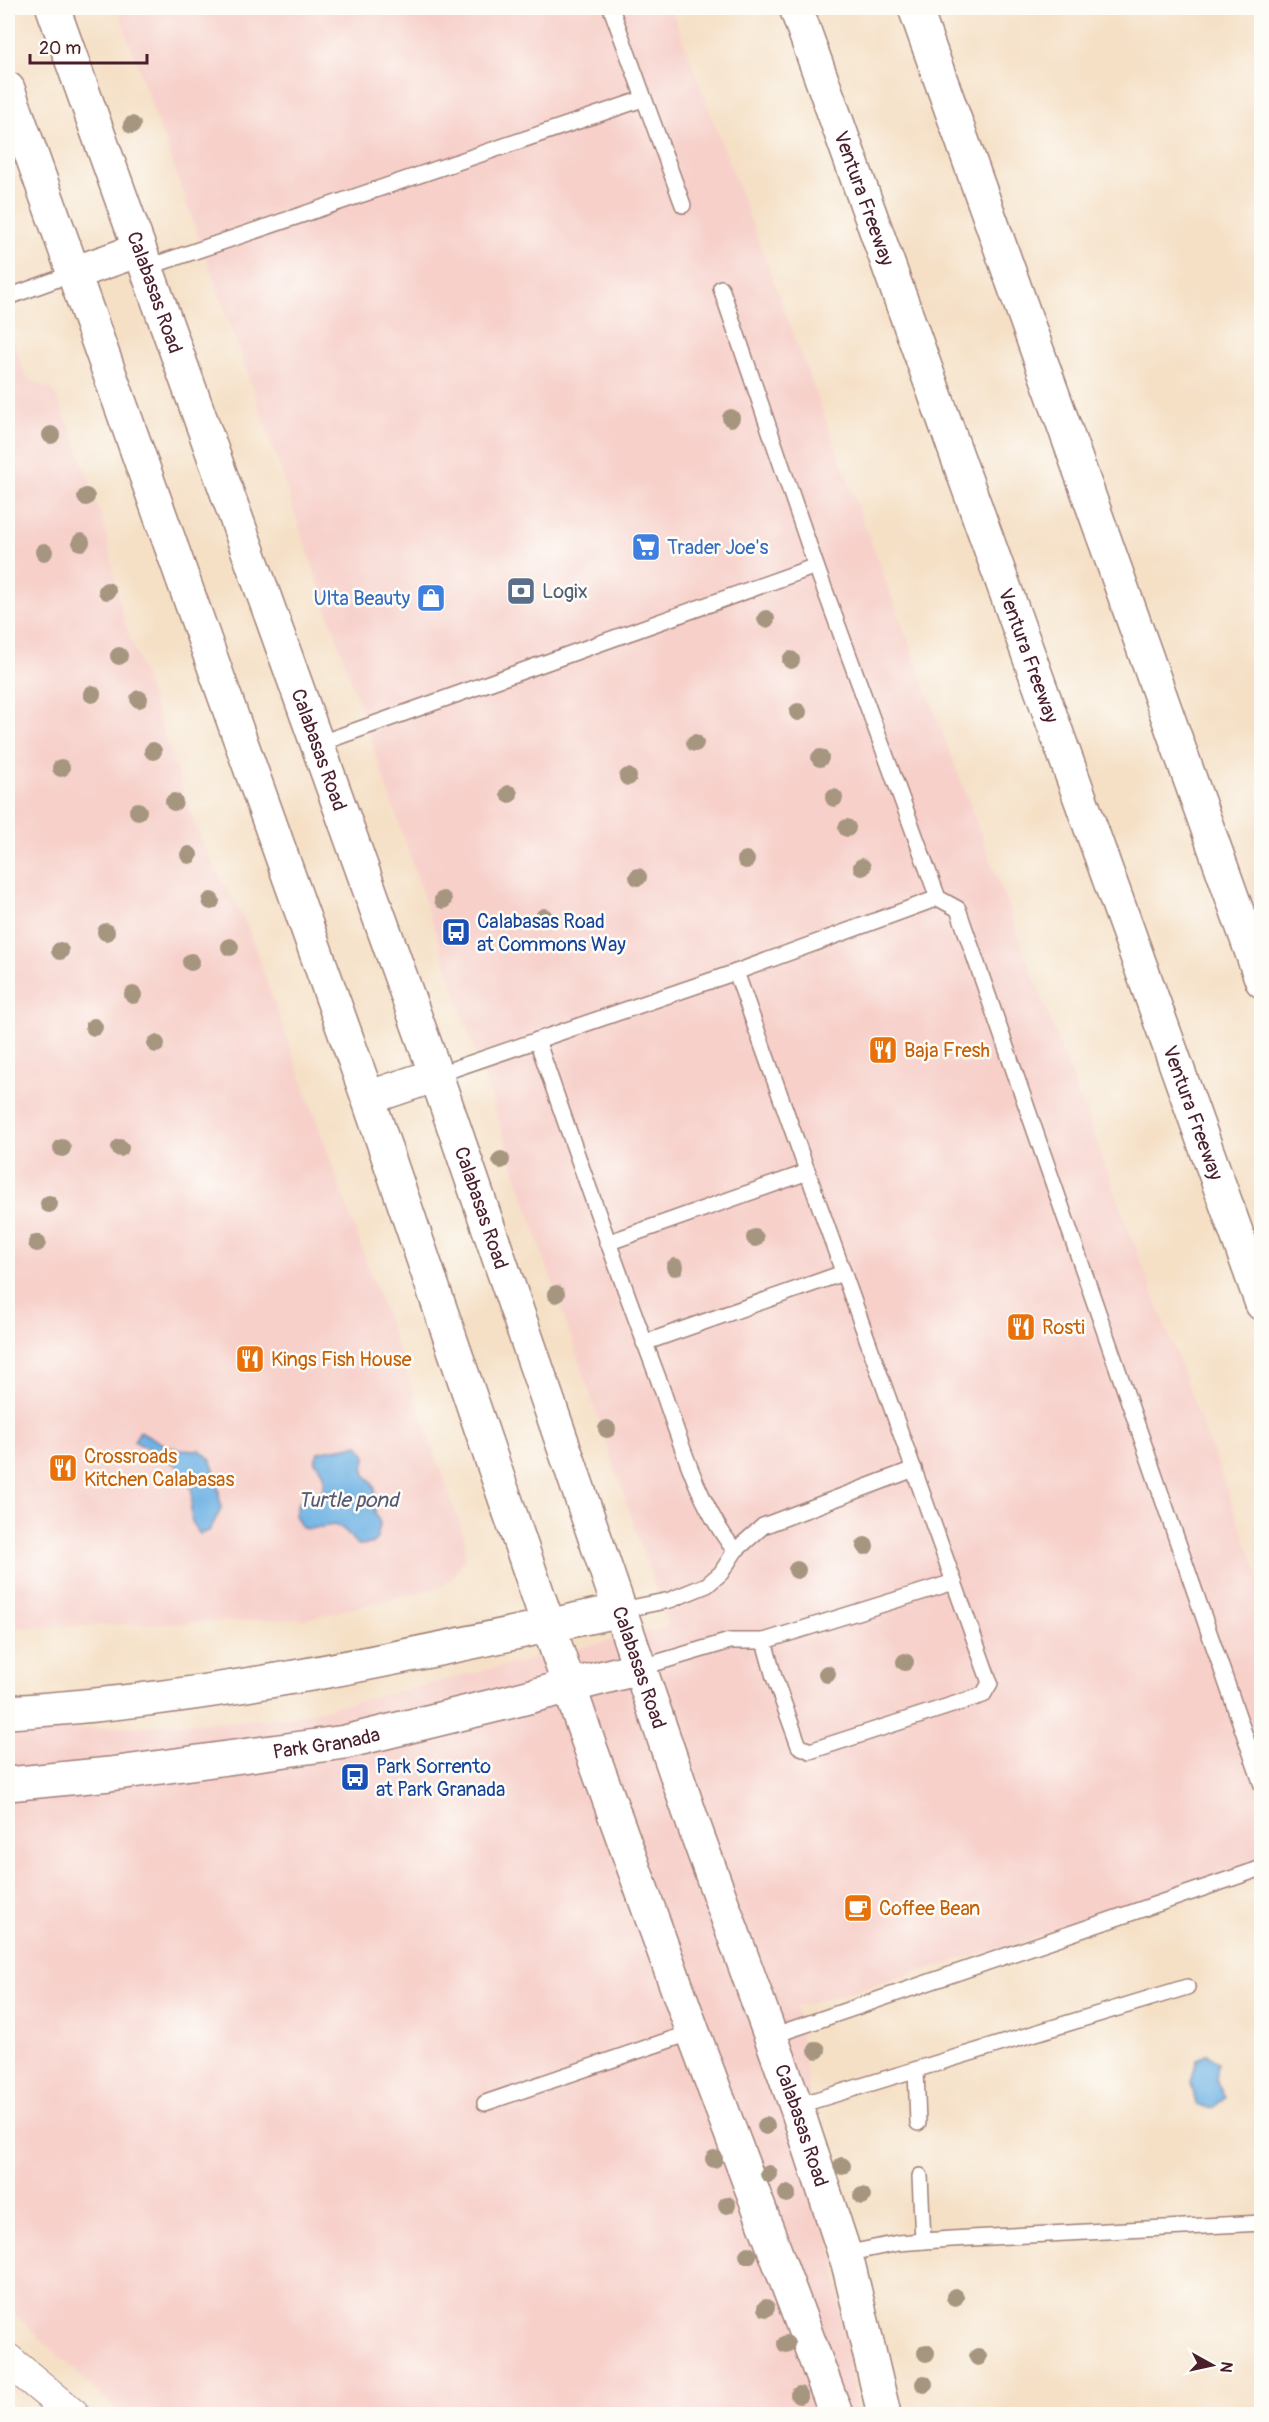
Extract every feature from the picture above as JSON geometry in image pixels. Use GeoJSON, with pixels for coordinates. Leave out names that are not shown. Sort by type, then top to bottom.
{"type":"FeatureCollection","features":[{"type":"Feature","properties":{"kind":"main road","name":"Calabasas Road"},"geometry":{"type":"LineString","coordinates":[[53,8],[436,1076],[639,1668],[769,2037],[796,2106],[845,2254],[884,2415]]}},
{"type":"Feature","properties":{"kind":"main road","name":"Ventura Freeway"},"geometry":{"type":"LineString","coordinates":[[796,8],[1262,1304]]}},
{"type":"Feature","properties":{"kind":"main road"},"geometry":{"type":"LineString","coordinates":[[915,8],[1262,981]]}},
{"type":"Feature","properties":{"kind":"main road"},"geometry":{"type":"LineString","coordinates":[[8,89],[368,1098],[569,1687],[693,2032],[836,2415]]}},
{"type":"Feature","properties":{"kind":"main road"},"geometry":{"type":"LineString","coordinates":[[74,273],[142,259]]}},
{"type":"Feature","properties":{"kind":"main road"},"geometry":{"type":"LineString","coordinates":[[368,1098],[436,1076]]}},
{"type":"Feature","properties":{"kind":"main road"},"geometry":{"type":"LineString","coordinates":[[8,1712],[120,1703],[338,1670],[621,1610]]}},
{"type":"Feature","properties":{"kind":"main road","name":"Park Granada"},"geometry":{"type":"LineString","coordinates":[[8,1784],[110,1774],[345,1742],[639,1668]]}},
{"type":"Feature","properties":{"kind":"street"},"geometry":{"type":"LineString","coordinates":[[8,2360],[73,2415]]}},
{"type":"Feature","properties":{"kind":"lane"},"geometry":{"type":"LineString","coordinates":[[611,8],[683,205]]}},
{"type":"Feature","properties":{"kind":"lane"},"geometry":{"type":"LineString","coordinates":[[142,259],[643,99]]}},
{"type":"Feature","properties":{"kind":"lane"},"geometry":{"type":"LineString","coordinates":[[8,297],[74,273]]}},
{"type":"Feature","properties":{"kind":"lane"},"geometry":{"type":"LineString","coordinates":[[721,288],[816,566],[938,898],[958,909],[1262,1785]]}},
{"type":"Feature","properties":{"kind":"lane"},"geometry":{"type":"LineString","coordinates":[[318,744],[816,566]]}},
{"type":"Feature","properties":{"kind":"lane"},"geometry":{"type":"LineString","coordinates":[[436,1076],[736,972],[938,898]]}},
{"type":"Feature","properties":{"kind":"lane"},"geometry":{"type":"LineString","coordinates":[[736,972],[990,1683],[983,1695],[810,1751],[799,1746],[774,1677],[764,1641]]}},
{"type":"Feature","properties":{"kind":"lane"},"geometry":{"type":"LineString","coordinates":[[537,1040],[607,1243],[698,1486],[720,1532],[735,1551]]}},
{"type":"Feature","properties":{"kind":"lane"},"geometry":{"type":"LineString","coordinates":[[607,1243],[808,1172]]}},
{"type":"Feature","properties":{"kind":"lane"},"geometry":{"type":"LineString","coordinates":[[644,1343],[843,1273]]}},
{"type":"Feature","properties":{"kind":"lane"},"geometry":{"type":"LineString","coordinates":[[621,1610],[670,1600],[707,1585],[721,1573],[735,1551],[763,1526],[914,1469]]}},
{"type":"Feature","properties":{"kind":"lane"},"geometry":{"type":"LineString","coordinates":[[639,1668],[730,1641],[764,1641],[954,1582]]}},
{"type":"Feature","properties":{"kind":"lane"},"geometry":{"type":"LineString","coordinates":[[769,2037],[1262,1868]]}},
{"type":"Feature","properties":{"kind":"lane"},"geometry":{"type":"LineString","coordinates":[[796,2106],[1187,1987]]}},
{"type":"Feature","properties":{"kind":"lane"},"geometry":{"type":"LineString","coordinates":[[485,2103],[693,2032]]}},
{"type":"Feature","properties":{"kind":"lane"},"geometry":{"type":"LineString","coordinates":[[916,2070],[918,2123]]}},
{"type":"Feature","properties":{"kind":"lane"},"geometry":{"type":"LineString","coordinates":[[920,2176],[924,2241]]}},
{"type":"Feature","properties":{"kind":"lane"},"geometry":{"type":"LineString","coordinates":[[845,2254],[898,2243],[924,2241],[1262,2223]]}},
{"type":"Feature","properties":{"kind":"shaded area"},"geometry":{"type":"Polygon","coordinates":[[[117,8],[671,8],[1261,1581],[1261,1873],[796,2007],[857,2414],[121,2414],[8,2308],[8,1733],[286,1718],[668,1627],[262,415],[117,8]]]}},
{"type":"Feature","properties":{"kind":"shaded area"},"geometry":{"type":"Polygon","coordinates":[[[8,324],[26,378],[53,390],[75,438],[106,532],[121,610],[201,842],[246,923],[465,1538],[465,1557],[455,1575],[440,1588],[305,1619],[8,1628],[8,324]]]}},
{"type":"Feature","properties":{"kind":"water"},"geometry":{"type":"Polygon","coordinates":[[[140,1431],[166,1446],[200,1450],[210,1459],[217,1479],[221,1509],[209,1531],[200,1534],[194,1527],[190,1480],[169,1460],[134,1441],[140,1431]]]}},
{"type":"Feature","properties":{"kind":"water","name":"Turtle pond"},"geometry":{"type":"Polygon","coordinates":[[[358,1445],[365,1456],[366,1461],[363,1467],[365,1475],[375,1489],[375,1513],[380,1523],[377,1539],[371,1544],[357,1545],[345,1530],[336,1525],[313,1529],[302,1528],[295,1515],[298,1503],[322,1491],[324,1486],[324,1475],[315,1462],[318,1452],[358,1445]]]}},
{"type":"Feature","properties":{"kind":"water"},"geometry":{"type":"Polygon","coordinates":[[[1208,2053],[1218,2063],[1216,2080],[1225,2098],[1211,2109],[1196,2104],[1191,2082],[1197,2060],[1208,2053]]]}},
{"type":"Feature","properties":{"kind":"place","name":"Trader Joe's"},"geometry":{"type":"Point","coordinates":[646,547]}},
{"type":"Feature","properties":{"kind":"place","name":"Logix"},"geometry":{"type":"Point","coordinates":[521,591]}},
{"type":"Feature","properties":{"kind":"place","name":"Ulta Beauty"},"geometry":{"type":"Point","coordinates":[431,598]}},
{"type":"Feature","properties":{"kind":"place","name":"Calabasas Road at Commons Way"},"geometry":{"type":"Point","coordinates":[456,932]}},
{"type":"Feature","properties":{"kind":"place","name":"Baja Fresh"},"geometry":{"type":"Point","coordinates":[883,1050]}},
{"type":"Feature","properties":{"kind":"place","name":"Rosti"},"geometry":{"type":"Point","coordinates":[1021,1327]}},
{"type":"Feature","properties":{"kind":"place","name":"Kings Fish House"},"geometry":{"type":"Point","coordinates":[250,1359]}},
{"type":"Feature","properties":{"kind":"place","name":"Crossroads Kitchen Calabasas"},"geometry":{"type":"Point","coordinates":[63,1468]}},
{"type":"Feature","properties":{"kind":"place","name":"Park Sorrento at Park Granada"},"geometry":{"type":"Point","coordinates":[355,1777]}},
{"type":"Feature","properties":{"kind":"place","name":"Coffee Bean"},"geometry":{"type":"Point","coordinates":[858,1908]}}]}
